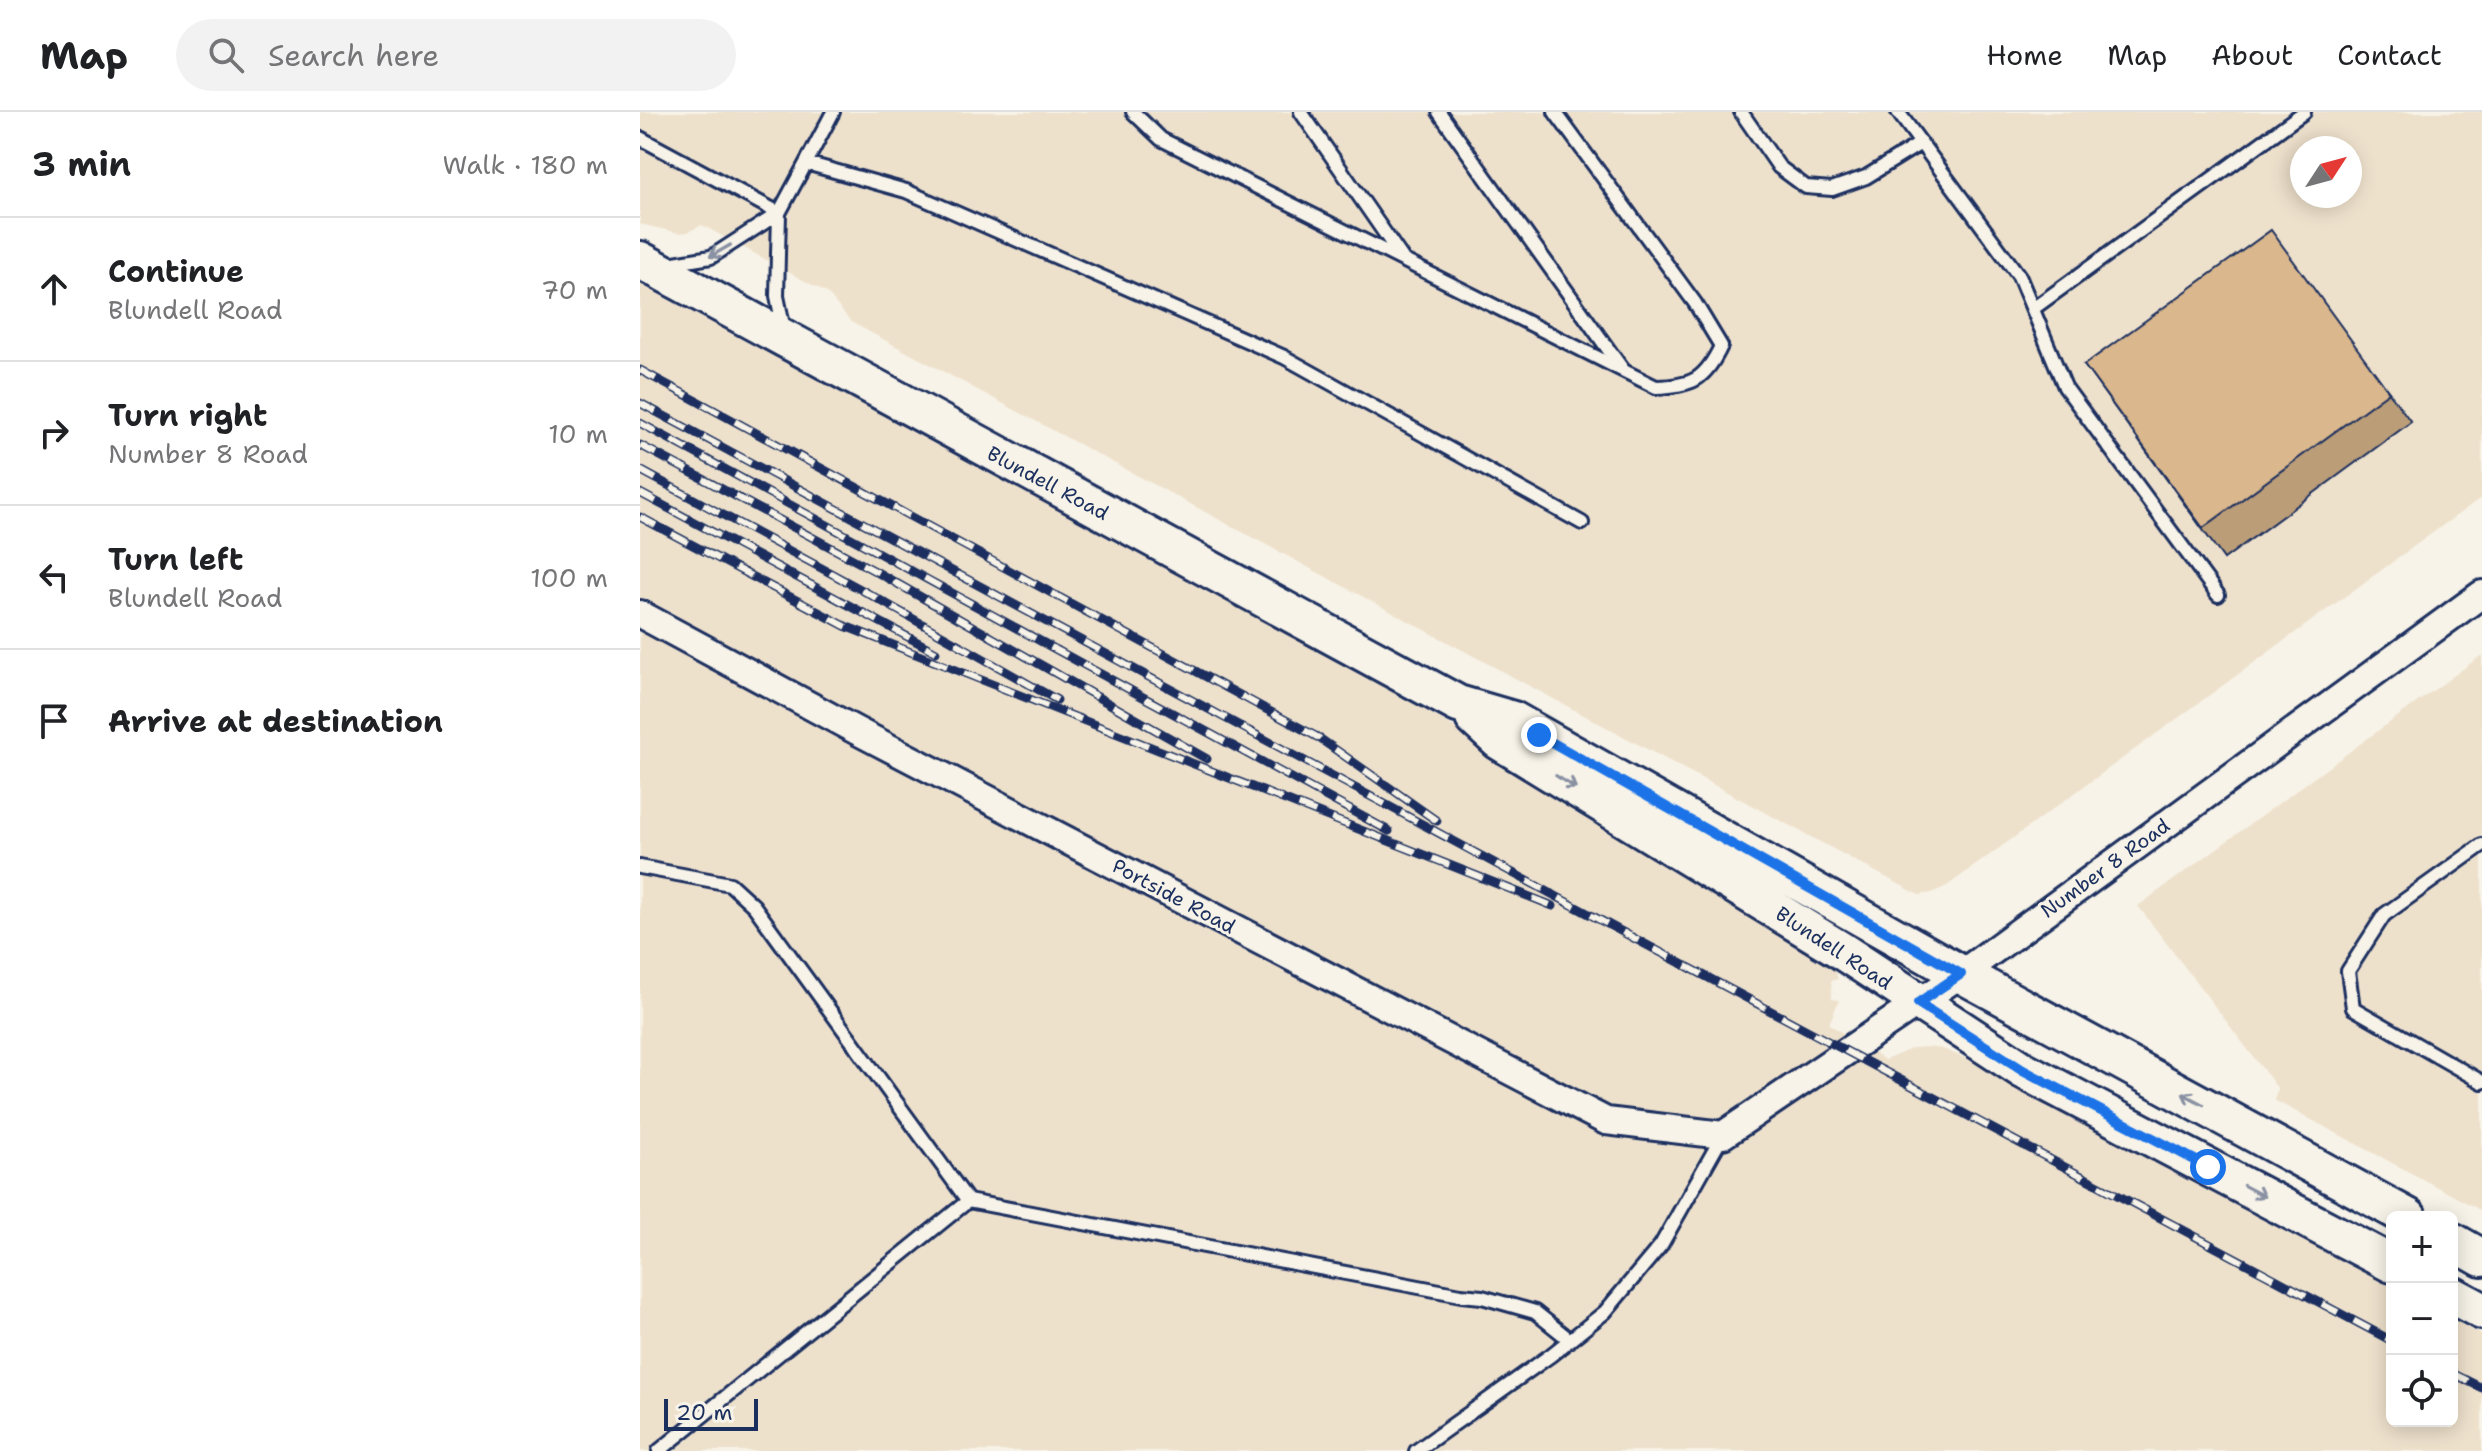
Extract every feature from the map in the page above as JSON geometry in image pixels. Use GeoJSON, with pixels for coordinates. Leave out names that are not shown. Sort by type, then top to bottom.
{"type":"FeatureCollection","features":[{"type":"Feature","properties":{"kind":"main road","name":"Blundell Road"},"geometry":{"type":"LineString","coordinates":[[646,264],[1458,704],[1513,720],[1961,974],[2397,1211]]}},
{"type":"Feature","properties":{"kind":"main road","name":"Blundell Road"},"geometry":{"type":"LineString","coordinates":[[1458,704],[1499,741],[1839,949],[2023,1070],[2386,1261]]}},
{"type":"Feature","properties":{"kind":"main road"},"geometry":{"type":"LineString","coordinates":[[2458,1244],[2482,1258]]}},
{"type":"Feature","properties":{"kind":"main road"},"geometry":{"type":"LineString","coordinates":[[2458,1298],[2482,1311]]}},
{"type":"Feature","properties":{"kind":"street","name":"Number 8 Road"},"geometry":{"type":"LineString","coordinates":[[1723,1135],[1961,974],[2482,594]]}},
{"type":"Feature","properties":{"kind":"street","name":"Portside Road"},"geometry":{"type":"LineString","coordinates":[[640,614],[857,731],[1606,1121],[1723,1135]]}},
{"type":"Feature","properties":{"kind":"lane"},"geometry":{"type":"LineString","coordinates":[[786,341],[777,296],[779,213],[833,112]]}},
{"type":"Feature","properties":{"kind":"lane"},"geometry":{"type":"LineString","coordinates":[[1133,112],[1161,139],[1624,372],[1656,387],[1685,387],[1711,367],[1721,346],[1695,303],[1555,112]]}},
{"type":"Feature","properties":{"kind":"lane"},"geometry":{"type":"LineString","coordinates":[[1301,112],[1404,261]]}},
{"type":"Feature","properties":{"kind":"lane"},"geometry":{"type":"LineString","coordinates":[[1439,112],[1624,372]]}},
{"type":"Feature","properties":{"kind":"lane"},"geometry":{"type":"LineString","coordinates":[[1741,112],[1779,167],[1806,187],[1832,189],[1866,177],[1921,143]]}},
{"type":"Feature","properties":{"kind":"lane"},"geometry":{"type":"LineString","coordinates":[[1898,112],[2019,276],[2065,387],[2218,595]]}},
{"type":"Feature","properties":{"kind":"lane"},"geometry":{"type":"LineString","coordinates":[[2034,308],[2304,112]]}},
{"type":"Feature","properties":{"kind":"lane"},"geometry":{"type":"LineString","coordinates":[[640,138],[779,213]]}},
{"type":"Feature","properties":{"kind":"lane"},"geometry":{"type":"LineString","coordinates":[[806,163],[906,191],[1284,357],[1582,523]]}},
{"type":"Feature","properties":{"kind":"lane"},"geometry":{"type":"LineString","coordinates":[[646,264],[711,257],[779,213]]}},
{"type":"Feature","properties":{"kind":"lane"},"geometry":{"type":"LineString","coordinates":[[2482,845],[2384,915],[2348,971],[2353,1008],[2482,1082]]}},
{"type":"Feature","properties":{"kind":"lane"},"geometry":{"type":"LineString","coordinates":[[640,867],[730,884],[754,906],[968,1201],[1482,1297],[1535,1312],[1570,1340]]}},
{"type":"Feature","properties":{"kind":"lane"},"geometry":{"type":"LineString","coordinates":[[1416,1451],[1605,1312],[1661,1245],[1723,1135]]}},
{"type":"Feature","properties":{"kind":"lane"},"geometry":{"type":"LineString","coordinates":[[659,1451],[968,1201]]}},
{"type":"Feature","properties":{"kind":"shaded area"},"geometry":{"type":"Polygon","coordinates":[[[640,112],[2482,112],[2482,497],[1947,886],[1919,895],[851,322],[827,293],[702,225],[679,233],[640,224],[640,112]]]}},
{"type":"Feature","properties":{"kind":"shaded area"},"geometry":{"type":"Polygon","coordinates":[[[640,284],[1375,679],[1492,750],[1833,965],[1838,979],[1831,981],[1832,999],[1839,1000],[1829,1024],[1885,1060],[1913,1048],[1927,1047],[1943,1049],[1967,1059],[2386,1284],[2386,1427],[2458,1427],[2458,1322],[2482,1335],[2482,1451],[640,1451],[640,284]]]}},
{"type":"Feature","properties":{"kind":"shaded area"},"geometry":{"type":"Polygon","coordinates":[[[2482,655],[2482,1211],[2274,1100],[2278,1089],[2138,906],[2482,655]]]}},
{"type":"Feature","properties":{"kind":"building"},"geometry":{"type":"Polygon","coordinates":[[[2271,230],[2389,392],[2203,528],[2084,365],[2271,230]]]}},
{"type":"Feature","properties":{"kind":"railway"},"geometry":{"type":"LineString","coordinates":[[640,370],[1319,738],[1437,821]]}},
{"type":"Feature","properties":{"kind":"railway"},"geometry":{"type":"LineString","coordinates":[[640,403],[1628,935],[2386,1338]]}},
{"type":"Feature","properties":{"kind":"railway"},"geometry":{"type":"LineString","coordinates":[[640,423],[1389,831]]}},
{"type":"Feature","properties":{"kind":"railway"},"geometry":{"type":"LineString","coordinates":[[640,445],[875,571],[1207,759]]}},
{"type":"Feature","properties":{"kind":"railway"},"geometry":{"type":"LineString","coordinates":[[640,470],[1057,700]]}},
{"type":"Feature","properties":{"kind":"railway"},"geometry":{"type":"LineString","coordinates":[[640,493],[936,652]]}},
{"type":"Feature","properties":{"kind":"railway"},"geometry":{"type":"LineString","coordinates":[[640,517],[845,626],[1553,906]]}},
{"type":"Feature","properties":{"kind":"railway"},"geometry":{"type":"LineString","coordinates":[[2458,1376],[2482,1388]]}},
{"type":"Feature","properties":{"kind":"route"},"geometry":{"type":"LineString","coordinates":[[1539,735],[1961,974],[1918,1003],[2023,1070],[2208,1167]]}}]}
